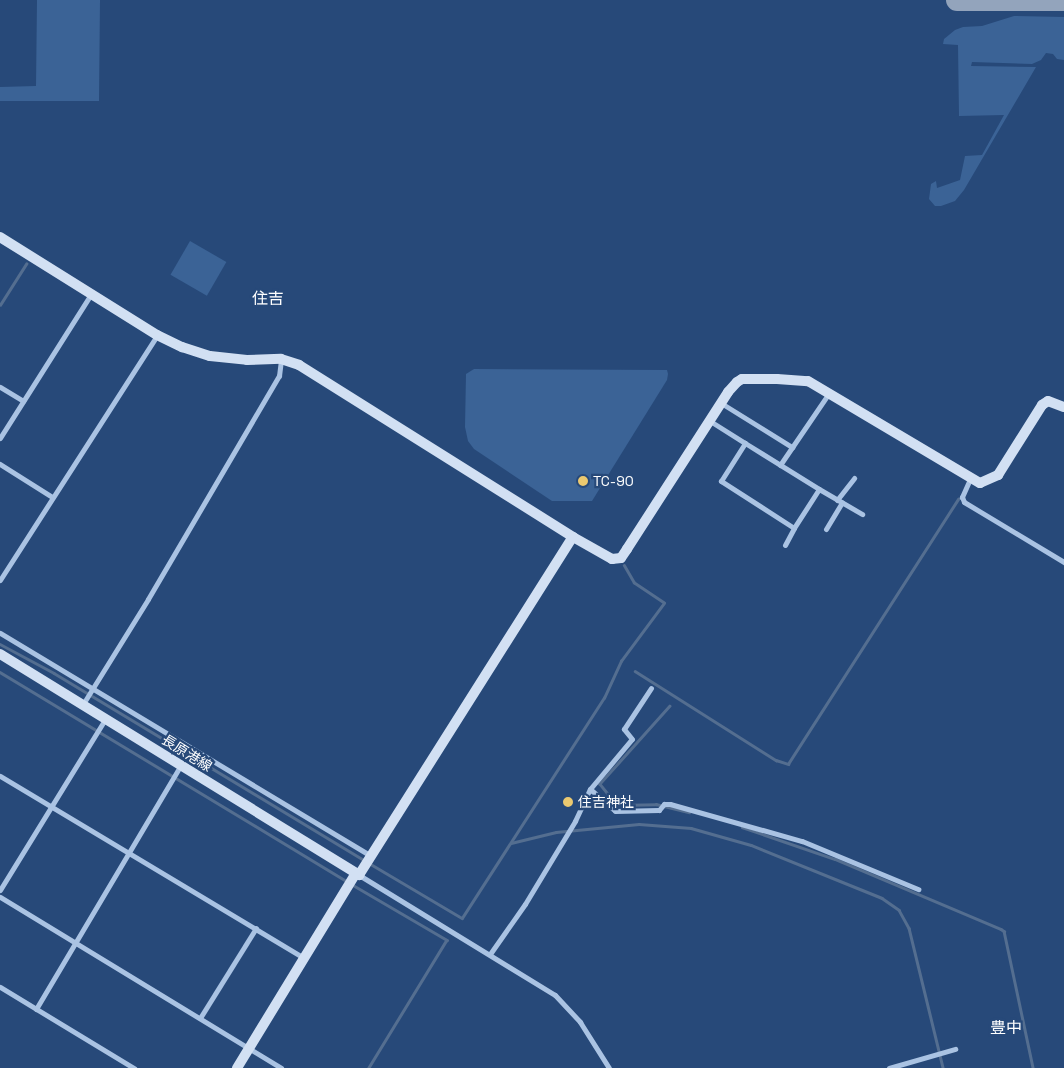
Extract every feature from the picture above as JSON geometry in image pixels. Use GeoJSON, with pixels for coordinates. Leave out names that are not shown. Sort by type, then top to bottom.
{"type":"FeatureCollection","features":[{"type":"Feature","properties":{"kind":"street"},"geometry":{"type":"LineString","coordinates":[[0,237],[157,335],[182,347],[210,356],[247,360],[281,360],[299,365],[603,556],[612,559],[621,558],[721,403],[737,382],[742,380],[808,381],[970,479],[980,483],[998,475],[1042,405],[1048,401],[1064,407]]}},
{"type":"Feature","properties":{"kind":"street"},"geometry":{"type":"LineString","coordinates":[[0,438],[91,294]]}},
{"type":"Feature","properties":{"kind":"street"},"geometry":{"type":"LineString","coordinates":[[0,580],[157,335]]}},
{"type":"Feature","properties":{"kind":"street"},"geometry":{"type":"LineString","coordinates":[[83,704],[279,376],[281,360]]}},
{"type":"Feature","properties":{"kind":"street"},"geometry":{"type":"LineString","coordinates":[[0,387],[23,402]]}},
{"type":"Feature","properties":{"kind":"street"},"geometry":{"type":"LineString","coordinates":[[780,465],[829,393]]}},
{"type":"Feature","properties":{"kind":"street"},"geometry":{"type":"LineString","coordinates":[[721,403],[792,447]]}},
{"type":"Feature","properties":{"kind":"street"},"geometry":{"type":"LineString","coordinates":[[709,421],[862,514]]}},
{"type":"Feature","properties":{"kind":"street"},"geometry":{"type":"LineString","coordinates":[[745,443],[721,481],[794,528]]}},
{"type":"Feature","properties":{"kind":"street"},"geometry":{"type":"LineString","coordinates":[[0,464],[52,497]]}},
{"type":"Feature","properties":{"kind":"street"},"geometry":{"type":"LineString","coordinates":[[826,529],[854,478]]}},
{"type":"Feature","properties":{"kind":"street"},"geometry":{"type":"LineString","coordinates":[[970,479],[962,497],[964,502],[1064,562]]}},
{"type":"Feature","properties":{"kind":"street"},"geometry":{"type":"LineString","coordinates":[[784,545],[819,489]]}},
{"type":"Feature","properties":{"kind":"street"},"geometry":{"type":"LineString","coordinates":[[238,1068],[304,958],[371,856],[573,537]]}},
{"type":"Feature","properties":{"kind":"street"},"geometry":{"type":"LineString","coordinates":[[0,633],[371,856]]}},
{"type":"Feature","properties":{"kind":"street","name":"長原港線"},"geometry":{"type":"LineString","coordinates":[[0,654],[358,874]]}},
{"type":"Feature","properties":{"kind":"street"},"geometry":{"type":"LineString","coordinates":[[490,954],[525,904],[575,821],[590,789],[632,739],[624,729],[652,688]]}},
{"type":"Feature","properties":{"kind":"street"},"geometry":{"type":"LineString","coordinates":[[0,890],[106,718]]}},
{"type":"Feature","properties":{"kind":"street"},"geometry":{"type":"LineString","coordinates":[[36,1009],[181,765]]}},
{"type":"Feature","properties":{"kind":"street"},"geometry":{"type":"LineString","coordinates":[[0,776],[52,805],[304,958]]}},
{"type":"Feature","properties":{"kind":"street"},"geometry":{"type":"LineString","coordinates":[[590,789],[615,811],[659,810],[664,804],[670,804],[802,841],[918,889]]}},
{"type":"Feature","properties":{"kind":"street"},"geometry":{"type":"LineString","coordinates":[[358,874],[555,995],[580,1022],[609,1068]]}},
{"type":"Feature","properties":{"kind":"street"},"geometry":{"type":"LineString","coordinates":[[0,897],[281,1068]]}},
{"type":"Feature","properties":{"kind":"street"},"geometry":{"type":"LineString","coordinates":[[200,1018],[256,928]]}},
{"type":"Feature","properties":{"kind":"street"},"geometry":{"type":"LineString","coordinates":[[0,987],[134,1068]]}},
{"type":"Feature","properties":{"kind":"street"},"geometry":{"type":"LineString","coordinates":[[889,1068],[955,1049]]}},
{"type":"Feature","properties":{"kind":"shaded area"},"geometry":{"type":"Polygon","coordinates":[[[37,0],[100,0],[99,101],[0,101],[0,87],[36,86],[37,0]]]}},
{"type":"Feature","properties":{"kind":"shaded area"},"geometry":{"type":"Polygon","coordinates":[[[1014,16],[1064,17],[1064,60],[1057,59],[1053,54],[1046,53],[1041,60],[1032,64],[972,62],[971,66],[1036,67],[964,190],[955,201],[935,206],[929,199],[931,184],[936,181],[937,188],[960,180],[965,156],[982,155],[1004,115],[959,116],[958,45],[943,44],[944,39],[955,30],[963,27],[982,26],[1014,16]]]}},
{"type":"Feature","properties":{"kind":"shaded area"},"geometry":{"type":"Polygon","coordinates":[[[190,241],[226,262],[207,296],[170,275],[190,241]]]}},
{"type":"Feature","properties":{"kind":"shaded area"},"geometry":{"type":"Polygon","coordinates":[[[474,369],[667,370],[668,374],[667,380],[592,501],[552,501],[474,449],[468,441],[465,427],[466,374],[474,369]]]}},
{"type":"Feature","properties":{"kind":"waterway"},"geometry":{"type":"LineString","coordinates":[[0,305],[26,264]]}},
{"type":"Feature","properties":{"kind":"waterway"},"geometry":{"type":"LineString","coordinates":[[635,671],[776,760],[788,764],[958,499]]}},
{"type":"Feature","properties":{"kind":"waterway"},"geometry":{"type":"LineString","coordinates":[[369,863],[462,918],[604,698],[621,661],[664,603],[634,583],[624,566]]}},
{"type":"Feature","properties":{"kind":"waterway"},"geometry":{"type":"LineString","coordinates":[[0,644],[54,673],[364,860]]}},
{"type":"Feature","properties":{"kind":"waterway"},"geometry":{"type":"LineString","coordinates":[[0,672],[348,882]]}},
{"type":"Feature","properties":{"kind":"waterway"},"geometry":{"type":"LineString","coordinates":[[670,706],[600,784],[617,805],[656,804],[689,812]]}},
{"type":"Feature","properties":{"kind":"waterway"},"geometry":{"type":"LineString","coordinates":[[511,843],[556,832],[639,824],[691,828],[751,845],[882,898],[899,910],[909,928],[943,1068]]}},
{"type":"Feature","properties":{"kind":"waterway"},"geometry":{"type":"LineString","coordinates":[[742,827],[835,859],[1004,931],[1033,1068]]}},
{"type":"Feature","properties":{"kind":"waterway"},"geometry":{"type":"LineString","coordinates":[[353,885],[447,940],[369,1068]]}},
{"type":"Feature","properties":{"kind":"taxiway"},"geometry":{"type":"LineString","coordinates":[[957,0],[1064,0]]}},
{"type":"Feature","properties":{"kind":"place","name":"TC-90"},"geometry":{"type":"Point","coordinates":[583,481]}},
{"type":"Feature","properties":{"kind":"place","name":"住吉神社"},"geometry":{"type":"Point","coordinates":[568,802]}},
{"type":"Feature","properties":{"kind":"district","name":"住吉"},"geometry":{"type":"Point","coordinates":[268,299]}},
{"type":"Feature","properties":{"kind":"district","name":"豊中"},"geometry":{"type":"Point","coordinates":[1006,1028]}}]}
